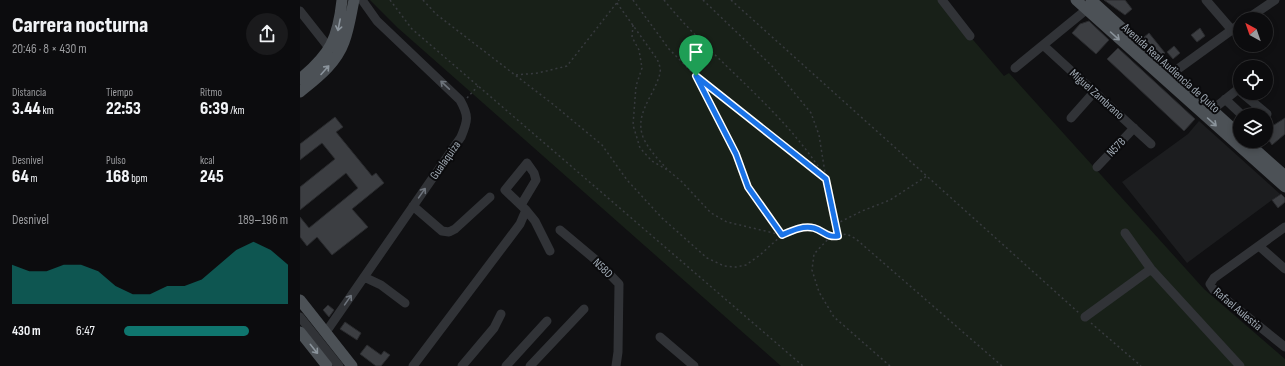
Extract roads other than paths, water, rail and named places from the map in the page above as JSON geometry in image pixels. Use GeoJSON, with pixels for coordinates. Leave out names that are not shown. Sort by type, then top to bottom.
{"type":"FeatureCollection","features":[{"type":"Feature","properties":{"kind":"main road"},"geometry":{"type":"LineString","coordinates":[[300,79],[315,66],[330,48],[337,32],[342,0]]}},
{"type":"Feature","properties":{"kind":"main road"},"geometry":{"type":"LineString","coordinates":[[300,92],[322,74],[337,55],[344,42],[354,0]]}},
{"type":"Feature","properties":{"kind":"main road","name":"Avenida Real Audiencia de Quito"},"geometry":{"type":"LineString","coordinates":[[1076,0],[1092,3],[1233,129]]}},
{"type":"Feature","properties":{"kind":"main road","name":"Avenida Real Audiencia de Quito"},"geometry":{"type":"LineString","coordinates":[[1092,3],[1285,187]]}},
{"type":"Feature","properties":{"kind":"main road"},"geometry":{"type":"LineString","coordinates":[[1254,148],[1285,176]]}},
{"type":"Feature","properties":{"kind":"main road"},"geometry":{"type":"LineString","coordinates":[[300,300],[352,366]]}},
{"type":"Feature","properties":{"kind":"main road"},"geometry":{"type":"LineString","coordinates":[[300,332],[327,366]]}},
{"type":"Feature","properties":{"kind":"street","name":"Gualaquiza"},"geometry":{"type":"LineString","coordinates":[[326,332],[461,137],[467,122],[465,108],[456,96],[377,22],[362,0]]}},
{"type":"Feature","properties":{"kind":"street"},"geometry":{"type":"LineString","coordinates":[[942,0],[970,36]]}},
{"type":"Feature","properties":{"kind":"street"},"geometry":{"type":"LineString","coordinates":[[1171,74],[1232,29],[1206,0]]}},
{"type":"Feature","properties":{"kind":"street"},"geometry":{"type":"LineString","coordinates":[[1257,12],[1275,0]]}},
{"type":"Feature","properties":{"kind":"street"},"geometry":{"type":"LineString","coordinates":[[1015,68],[1092,3]]}},
{"type":"Feature","properties":{"kind":"street"},"geometry":{"type":"LineString","coordinates":[[300,11],[330,48]]}},
{"type":"Feature","properties":{"kind":"street","name":"Miguel Zambrano"},"geometry":{"type":"LineString","coordinates":[[1043,45],[1095,91],[1151,144]]}},
{"type":"Feature","properties":{"kind":"street"},"geometry":{"type":"LineString","coordinates":[[1071,118],[1095,91]]}},
{"type":"Feature","properties":{"kind":"street"},"geometry":{"type":"LineString","coordinates":[[1212,110],[1233,93]]}},
{"type":"Feature","properties":{"kind":"street"},"geometry":{"type":"LineString","coordinates":[[1225,99],[1235,108]]}},
{"type":"Feature","properties":{"kind":"street"},"geometry":{"type":"LineString","coordinates":[[1250,100],[1260,108]]}},
{"type":"Feature","properties":{"kind":"street","name":"N57B"},"geometry":{"type":"LineString","coordinates":[[1097,166],[1134,128]]}},
{"type":"Feature","properties":{"kind":"street"},"geometry":{"type":"LineString","coordinates":[[413,206],[442,231],[449,232],[455,229],[490,197]]}},
{"type":"Feature","properties":{"kind":"street"},"geometry":{"type":"LineString","coordinates":[[413,366],[520,224],[524,207],[535,221],[550,250]]}},
{"type":"Feature","properties":{"kind":"street","name":"Rafael Aulestia"},"geometry":{"type":"LineString","coordinates":[[1285,227],[1214,278],[1210,284],[1214,290],[1285,347]]}},
{"type":"Feature","properties":{"kind":"street","name":"N58D"},"geometry":{"type":"LineString","coordinates":[[560,230],[597,261],[616,280],[620,287],[618,352],[616,366]]}},
{"type":"Feature","properties":{"kind":"street"},"geometry":{"type":"LineString","coordinates":[[1125,232],[1151,269],[1240,366]]}},
{"type":"Feature","properties":{"kind":"street"},"geometry":{"type":"LineString","coordinates":[[1259,246],[1285,269]]}},
{"type":"Feature","properties":{"kind":"street"},"geometry":{"type":"LineString","coordinates":[[1085,318],[1151,269]]}},
{"type":"Feature","properties":{"kind":"street"},"geometry":{"type":"LineString","coordinates":[[364,277],[381,285],[405,303]]}},
{"type":"Feature","properties":{"kind":"street"},"geometry":{"type":"LineString","coordinates":[[300,306],[348,366]]}},
{"type":"Feature","properties":{"kind":"street"},"geometry":{"type":"LineString","coordinates":[[530,366],[584,309]]}},
{"type":"Feature","properties":{"kind":"street"},"geometry":{"type":"LineString","coordinates":[[462,366],[494,328],[501,314]]}},
{"type":"Feature","properties":{"kind":"street"},"geometry":{"type":"LineString","coordinates":[[300,317],[339,366]]}},
{"type":"Feature","properties":{"kind":"street"},"geometry":{"type":"LineString","coordinates":[[506,366],[547,321]]}},
{"type":"Feature","properties":{"kind":"street"},"geometry":{"type":"LineString","coordinates":[[660,337],[694,366]]}}]}
